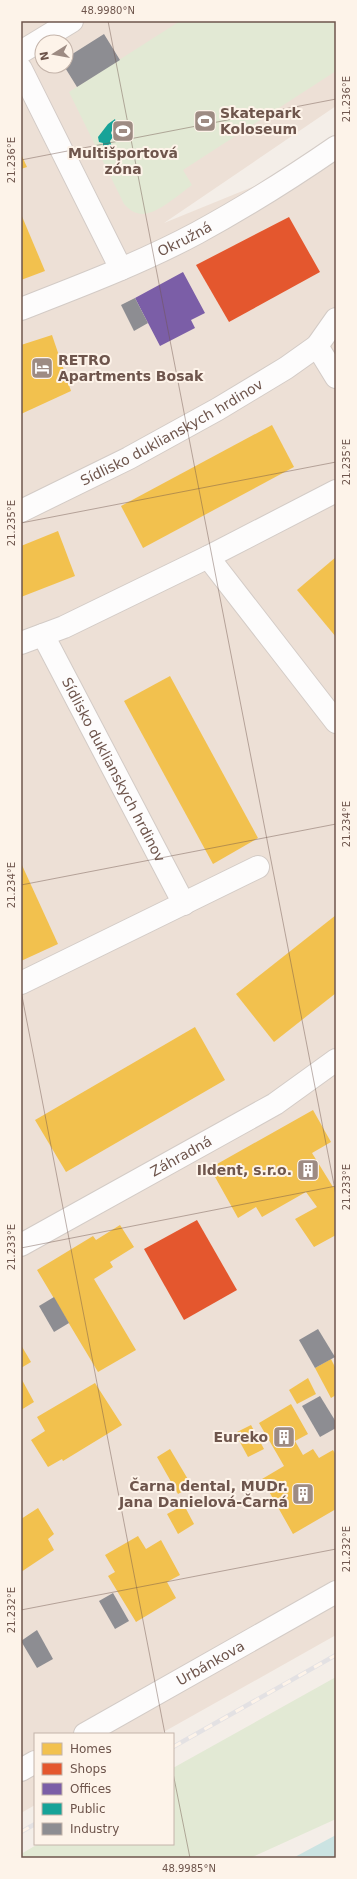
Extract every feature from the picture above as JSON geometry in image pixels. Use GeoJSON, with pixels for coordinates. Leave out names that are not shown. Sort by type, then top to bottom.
{"type":"FeatureCollection","features":[{"type":"Feature","properties":{"kind":"street"},"geometry":{"type":"LineString","coordinates":[[21,52],[72,21]]}},
{"type":"Feature","properties":{"kind":"street"},"geometry":{"type":"LineString","coordinates":[[21,69],[121,269]]}},
{"type":"Feature","properties":{"kind":"street","name":"Okružná"},"geometry":{"type":"LineString","coordinates":[[21,309],[121,269],[196,234],[280,185],[334,149]]}},
{"type":"Feature","properties":{"kind":"street","name":"Sídlisko duklianskych hrdinov"},"geometry":{"type":"LineString","coordinates":[[21,511],[130,458],[218,410],[286,368],[317,346],[336,319]]}},
{"type":"Feature","properties":{"kind":"street"},"geometry":{"type":"LineString","coordinates":[[317,346],[336,377]]}},
{"type":"Feature","properties":{"kind":"street"},"geometry":{"type":"LineString","coordinates":[[21,643],[43,635],[208,557],[336,491]]}},
{"type":"Feature","properties":{"kind":"street"},"geometry":{"type":"LineString","coordinates":[[208,557],[336,722]]}},
{"type":"Feature","properties":{"kind":"street","name":"Sídlisko duklianskych hrdinov"},"geometry":{"type":"LineString","coordinates":[[43,635],[184,904]]}},
{"type":"Feature","properties":{"kind":"street"},"geometry":{"type":"LineString","coordinates":[[21,983],[258,867]]}},
{"type":"Feature","properties":{"kind":"street","name":"Záhradná"},"geometry":{"type":"LineString","coordinates":[[21,1245],[275,1104],[336,1060]]}},
{"type":"Feature","properties":{"kind":"street","name":"Urbánkova"},"geometry":{"type":"LineString","coordinates":[[86,1733],[336,1592]]}},
{"type":"Feature","properties":{"kind":"street"},"geometry":{"type":"LineString","coordinates":[[21,1770],[34,1763]]}},
{"type":"Feature","properties":{"kind":"shaded area"},"geometry":{"type":"Polygon","coordinates":[[[21,21],[336,21],[336,106],[164,223],[336,153],[336,1635],[162,1733],[34,1733],[34,1806],[21,1813],[21,21]]]}},
{"type":"Feature","properties":{"kind":"green space","name":"Skatepark Koloseum"},"geometry":{"type":"Polygon","coordinates":[[[180,21],[336,21],[336,71],[183,170],[192,185],[166,205],[151,212],[143,214],[137,213],[132,211],[124,204],[69,92],[180,21]]]}},
{"type":"Feature","properties":{"kind":"green space"},"geometry":{"type":"Polygon","coordinates":[[[336,1677],[336,1819],[250,1858],[21,1858],[21,1854],[36,1845],[174,1845],[174,1767],[336,1677]]]}},
{"type":"Feature","properties":{"kind":"water"},"geometry":{"type":"Polygon","coordinates":[[[336,1835],[336,1858],[293,1858],[336,1835]]]}},
{"type":"Feature","properties":{"kind":"building: Homes"},"geometry":{"type":"Polygon","coordinates":[[[21,154],[27,167],[21,169],[21,154]]]}},
{"type":"Feature","properties":{"kind":"building: Homes"},"geometry":{"type":"Polygon","coordinates":[[[21,214],[45,271],[21,280],[21,214]]]}},
{"type":"Feature","properties":{"kind":"building: Homes","name":"RETRO Apartments Bosak"},"geometry":{"type":"Polygon","coordinates":[[[52,335],[71,391],[21,414],[21,345],[52,335]]]}},
{"type":"Feature","properties":{"kind":"building: Homes"},"geometry":{"type":"Polygon","coordinates":[[[272,425],[294,467],[143,548],[121,506],[272,425]]]}},
{"type":"Feature","properties":{"kind":"building: Homes"},"geometry":{"type":"Polygon","coordinates":[[[58,531],[75,576],[21,597],[21,546],[58,531]]]}},
{"type":"Feature","properties":{"kind":"building: Homes"},"geometry":{"type":"Polygon","coordinates":[[[336,557],[336,637],[297,590],[336,557]]]}},
{"type":"Feature","properties":{"kind":"building: Homes"},"geometry":{"type":"Polygon","coordinates":[[[170,676],[258,838],[213,864],[124,701],[170,676]]]}},
{"type":"Feature","properties":{"kind":"building: Homes"},"geometry":{"type":"Polygon","coordinates":[[[21,863],[58,944],[21,961],[21,863]]]}},
{"type":"Feature","properties":{"kind":"building: Homes"},"geometry":{"type":"Polygon","coordinates":[[[336,915],[336,993],[274,1042],[236,994],[336,915]]]}},
{"type":"Feature","properties":{"kind":"building: Homes"},"geometry":{"type":"Polygon","coordinates":[[[195,1027],[225,1080],[66,1172],[35,1120],[195,1027]]]}},
{"type":"Feature","properties":{"kind":"building: Homes"},"geometry":{"type":"Polygon","coordinates":[[[313,1110],[331,1142],[312,1153],[333,1187],[336,1185],[336,1235],[314,1247],[295,1219],[317,1207],[306,1192],[262,1217],[256,1207],[238,1218],[210,1168],[313,1110]]]}},
{"type":"Feature","properties":{"kind":"building: Homes"},"geometry":{"type":"Polygon","coordinates":[[[120,1225],[134,1247],[110,1262],[113,1267],[94,1279],[136,1350],[98,1372],[37,1270],[93,1236],[96,1240],[120,1225]]]}},
{"type":"Feature","properties":{"kind":"building: Homes"},"geometry":{"type":"Polygon","coordinates":[[[21,1345],[31,1362],[21,1368],[21,1345]]]}},
{"type":"Feature","properties":{"kind":"building: Homes"},"geometry":{"type":"Polygon","coordinates":[[[331,1359],[336,1369],[336,1395],[331,1398],[315,1368],[331,1359]]]}},
{"type":"Feature","properties":{"kind":"building: Homes"},"geometry":{"type":"Polygon","coordinates":[[[21,1378],[34,1402],[21,1410],[21,1378]]]}},
{"type":"Feature","properties":{"kind":"building: Homes"},"geometry":{"type":"Polygon","coordinates":[[[308,1378],[316,1394],[297,1404],[289,1390],[308,1378]]]}},
{"type":"Feature","properties":{"kind":"building: Homes"},"geometry":{"type":"Polygon","coordinates":[[[95,1383],[122,1425],[63,1461],[62,1459],[48,1467],[31,1440],[45,1431],[37,1417],[95,1383]]]}},
{"type":"Feature","properties":{"kind":"building: Homes","name":"Čarna dental, MUDr. Jana Danielová-Čarná"},"geometry":{"type":"Polygon","coordinates":[[[291,1404],[308,1434],[295,1441],[303,1455],[313,1449],[319,1458],[333,1450],[336,1455],[336,1509],[293,1534],[262,1479],[284,1466],[259,1423],[291,1404]]]}},
{"type":"Feature","properties":{"kind":"building: Homes"},"geometry":{"type":"Polygon","coordinates":[[[251,1425],[264,1449],[248,1457],[235,1433],[251,1425]]]}},
{"type":"Feature","properties":{"kind":"building: Homes"},"geometry":{"type":"Polygon","coordinates":[[[170,1449],[192,1486],[178,1494],[157,1457],[170,1449]]]}},
{"type":"Feature","properties":{"kind":"building: Homes"},"geometry":{"type":"Polygon","coordinates":[[[184,1505],[194,1524],[178,1534],[167,1514],[184,1505]]]}},
{"type":"Feature","properties":{"kind":"building: Homes"},"geometry":{"type":"Polygon","coordinates":[[[38,1508],[54,1534],[48,1539],[54,1550],[21,1572],[21,1519],[38,1508]]]}},
{"type":"Feature","properties":{"kind":"building: Homes"},"geometry":{"type":"Polygon","coordinates":[[[138,1536],[146,1549],[161,1540],[180,1575],[167,1582],[176,1598],[136,1622],[108,1576],[115,1572],[105,1555],[138,1536]]]}},
{"type":"Feature","properties":{"kind":"building: Shops"},"geometry":{"type":"Polygon","coordinates":[[[289,217],[320,272],[229,322],[196,265],[289,217]]]}},
{"type":"Feature","properties":{"kind":"building: Shops"},"geometry":{"type":"Polygon","coordinates":[[[197,1220],[237,1290],[184,1320],[144,1249],[197,1220]]]}},
{"type":"Feature","properties":{"kind":"building: Offices"},"geometry":{"type":"Polygon","coordinates":[[[183,272],[205,313],[191,320],[195,328],[160,346],[135,298],[183,272]]]}},
{"type":"Feature","properties":{"kind":"building: Public"},"geometry":{"type":"Polygon","coordinates":[[[115,119],[117,126],[113,128],[111,133],[113,137],[110,141],[112,147],[108,153],[103,148],[103,143],[99,142],[98,137],[108,124],[115,119]]]}},
{"type":"Feature","properties":{"kind":"building: Industry"},"geometry":{"type":"Polygon","coordinates":[[[104,34],[120,60],[77,87],[69,74],[74,74],[74,53],[104,34]]]}},
{"type":"Feature","properties":{"kind":"building: Industry"},"geometry":{"type":"Polygon","coordinates":[[[135,298],[148,323],[134,331],[121,305],[135,298]]]}},
{"type":"Feature","properties":{"kind":"building: Industry"},"geometry":{"type":"Polygon","coordinates":[[[54,1297],[69,1323],[54,1332],[39,1306],[54,1297]]]}},
{"type":"Feature","properties":{"kind":"building: Industry"},"geometry":{"type":"Polygon","coordinates":[[[318,1329],[335,1357],[315,1368],[299,1340],[318,1329]]]}},
{"type":"Feature","properties":{"kind":"building: Industry"},"geometry":{"type":"Polygon","coordinates":[[[320,1396],[336,1422],[336,1428],[320,1437],[302,1406],[320,1396]]]}},
{"type":"Feature","properties":{"kind":"building: Industry"},"geometry":{"type":"Polygon","coordinates":[[[113,1593],[129,1621],[115,1629],[99,1601],[113,1593]]]}},
{"type":"Feature","properties":{"kind":"building: Industry"},"geometry":{"type":"Polygon","coordinates":[[[37,1630],[53,1659],[37,1668],[21,1641],[37,1630]]]}},
{"type":"Feature","properties":{"kind":"railway"},"geometry":{"type":"LineString","coordinates":[[174,1746],[336,1655]]}},
{"type":"Feature","properties":{"kind":"railway"},"geometry":{"type":"LineString","coordinates":[[21,1832],[34,1825]]}},
{"type":"Feature","properties":{"kind":"place","name":"Skatepark Koloseum"},"geometry":{"type":"Point","coordinates":[205,121]}},
{"type":"Feature","properties":{"kind":"place","name":"Multišportová zóna"},"geometry":{"type":"Point","coordinates":[123,131]}},
{"type":"Feature","properties":{"kind":"place","name":"RETRO Apartments Bosak"},"geometry":{"type":"Point","coordinates":[42,368]}},
{"type":"Feature","properties":{"kind":"place","name":"Ildent, s.r.o."},"geometry":{"type":"Point","coordinates":[308,1170]}},
{"type":"Feature","properties":{"kind":"place","name":"Eureko"},"geometry":{"type":"Point","coordinates":[284,1437]}},
{"type":"Feature","properties":{"kind":"place","name":"Čarna dental, MUDr. Jana Danielová-Čarná"},"geometry":{"type":"Point","coordinates":[303,1494]}}]}
